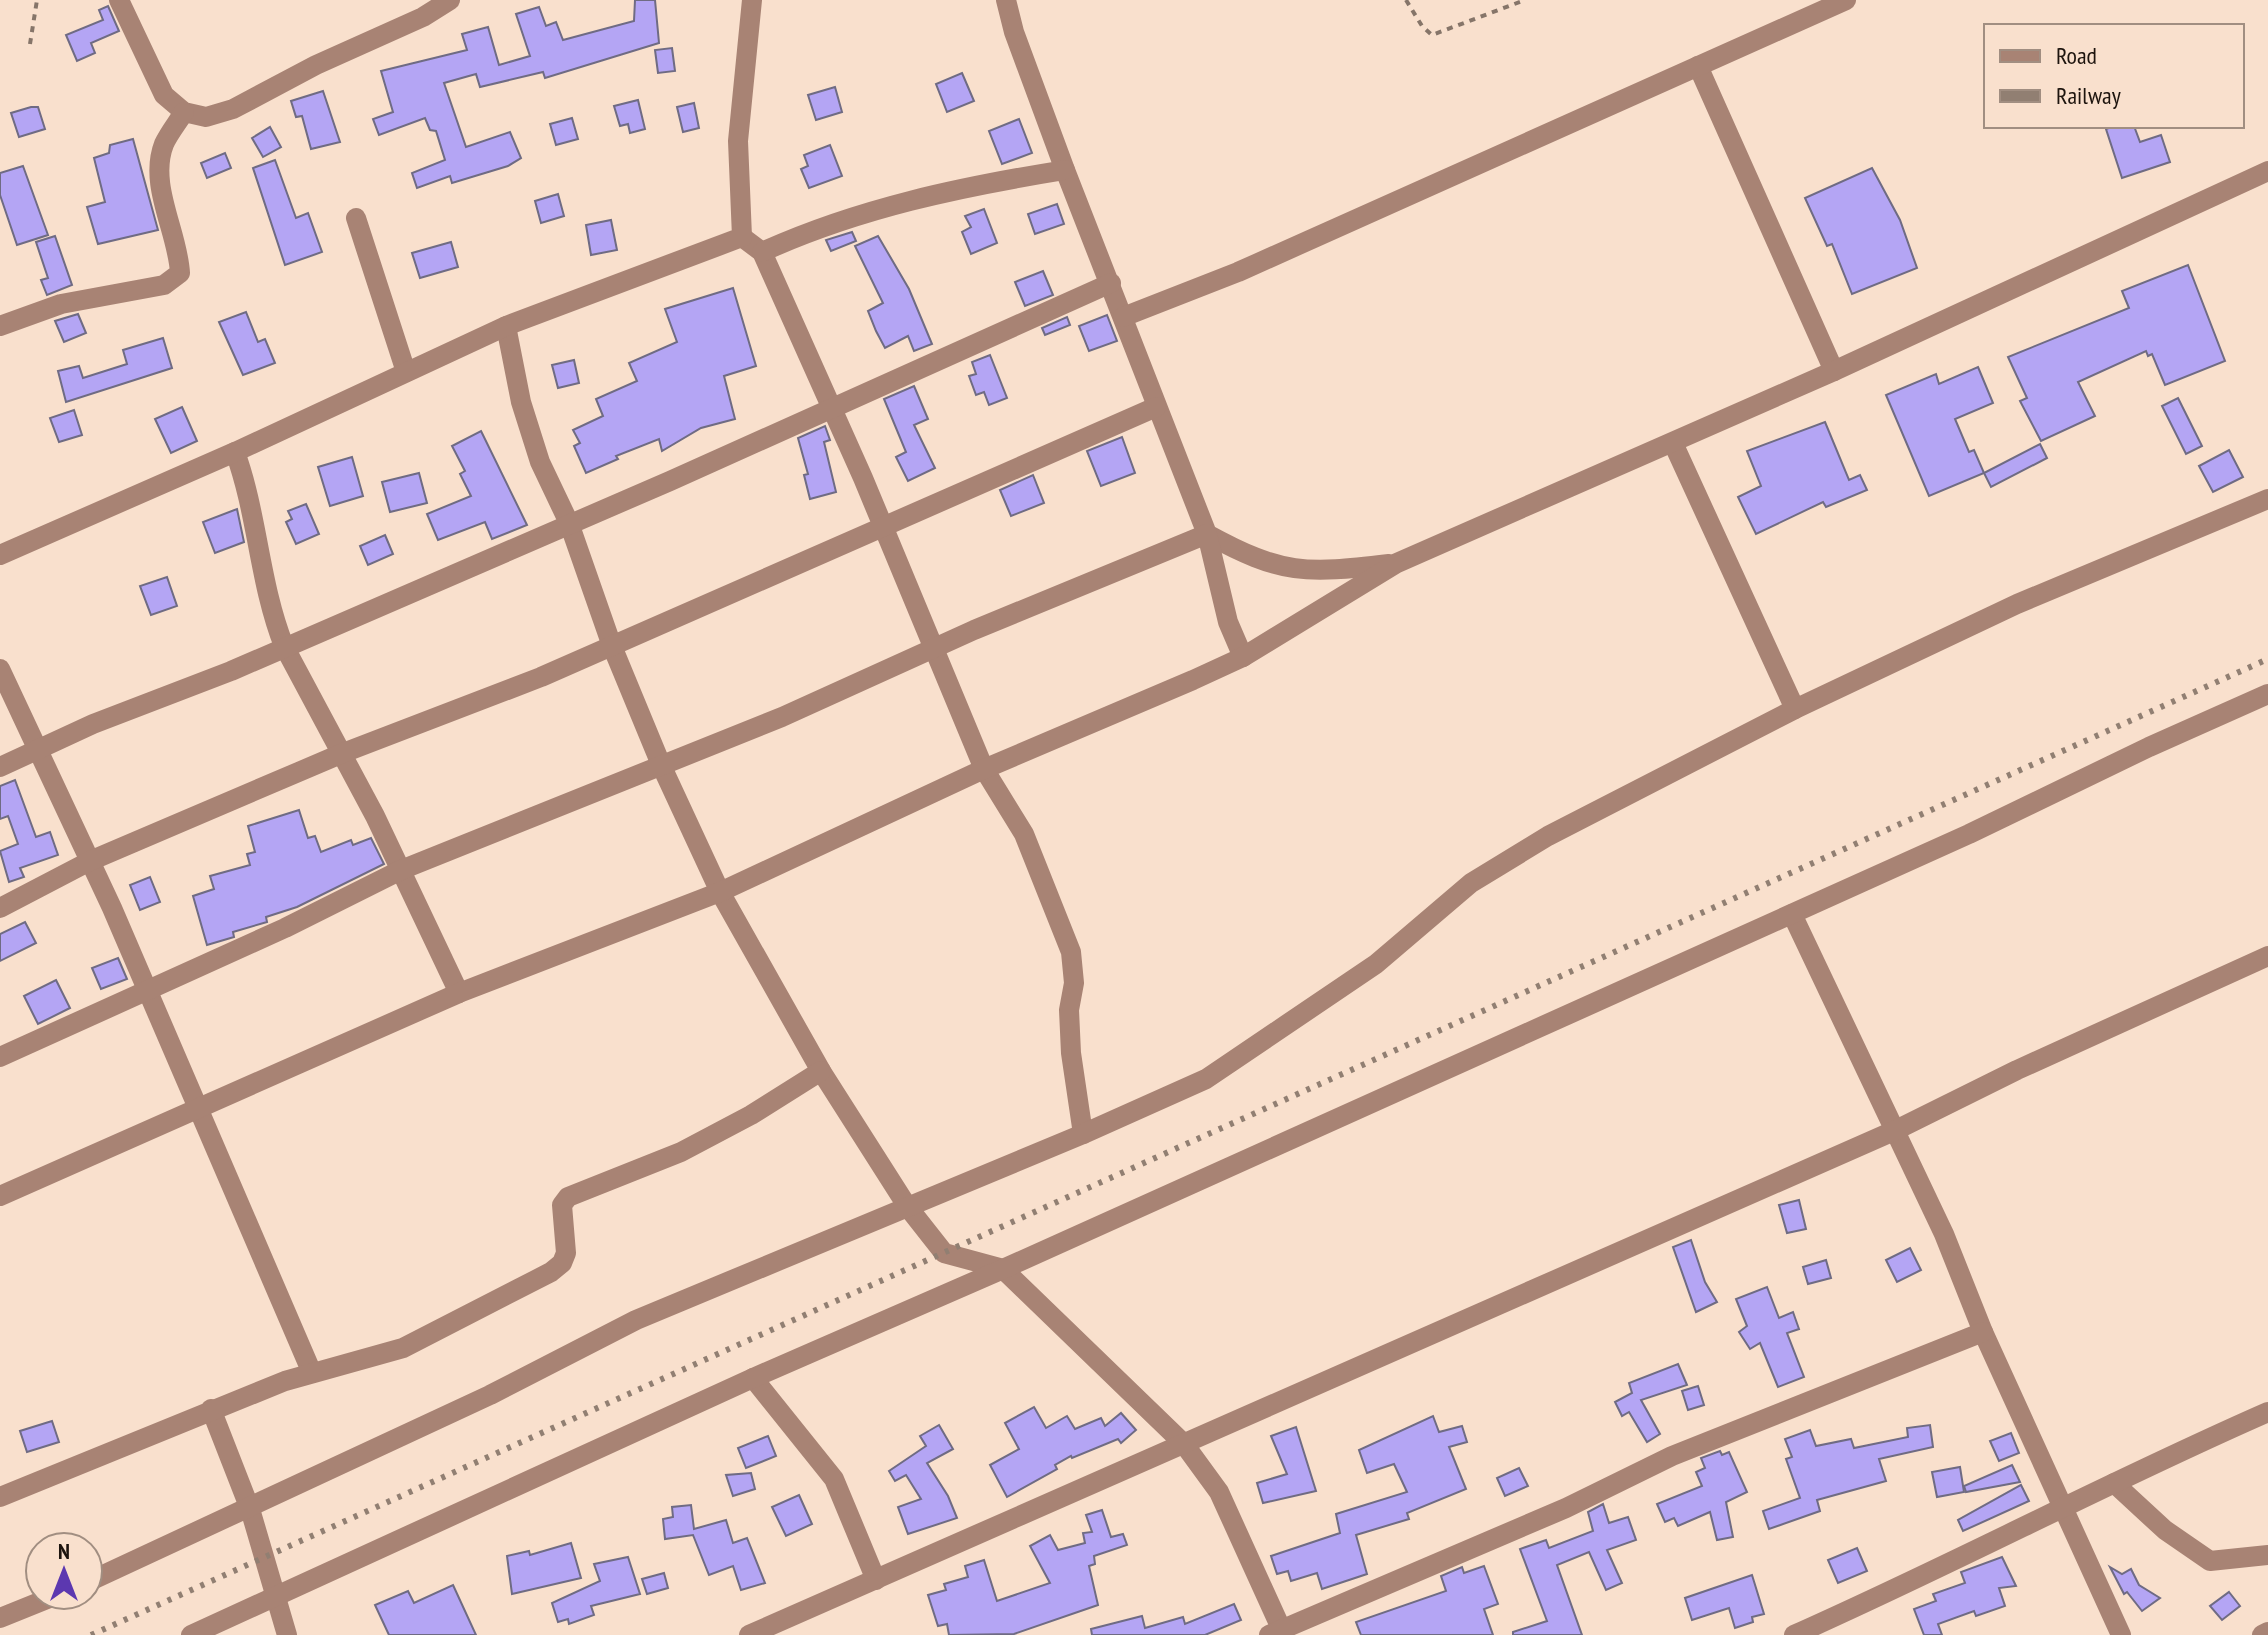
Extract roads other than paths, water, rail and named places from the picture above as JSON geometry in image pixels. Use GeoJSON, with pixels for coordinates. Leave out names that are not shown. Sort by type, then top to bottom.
{"type":"FeatureCollection","features":[{"type":"Feature","properties":{"kind":"street"},"geometry":{"type":"LineString","coordinates":[[119,0],[164,95],[184,112],[206,117],[233,109],[316,65],[423,17],[450,0]]}},
{"type":"Feature","properties":{"kind":"street"},"geometry":{"type":"LineString","coordinates":[[742,237],[738,141],[752,0]]}},
{"type":"Feature","properties":{"kind":"street"},"geometry":{"type":"LineString","coordinates":[[1006,0],[1014,32],[1065,170],[1207,534],[1228,622],[1243,657]]}},
{"type":"Feature","properties":{"kind":"street"},"geometry":{"type":"LineString","coordinates":[[1123,317],[1238,272],[1846,0]]}},
{"type":"Feature","properties":{"kind":"street"},"geometry":{"type":"LineString","coordinates":[[1698,66],[1834,371]]}},
{"type":"Feature","properties":{"kind":"street"},"geometry":{"type":"LineString","coordinates":[[0,326],[61,304],[164,285],[180,273],[179,255],[159,179],[164,145],[184,112]]}},
{"type":"Feature","properties":{"kind":"street"},"geometry":{"type":"LineString","coordinates":[[762,252],[807,232],[919,197],[1065,170]]}},
{"type":"Feature","properties":{"kind":"street"},"geometry":{"type":"LineString","coordinates":[[0,1196],[197,1106],[459,993],[720,892],[984,769],[1243,657],[1397,563],[1834,371],[2268,171]]}},
{"type":"Feature","properties":{"kind":"street"},"geometry":{"type":"LineString","coordinates":[[356,218],[406,372]]}},
{"type":"Feature","properties":{"kind":"street"},"geometry":{"type":"LineString","coordinates":[[742,237],[762,252],[885,529],[984,769],[1024,834],[1071,952],[1074,983],[1069,1010],[1071,1053],[1083,1134]]}},
{"type":"Feature","properties":{"kind":"street"},"geometry":{"type":"LineString","coordinates":[[0,555],[235,452],[506,326],[742,237]]}},
{"type":"Feature","properties":{"kind":"street"},"geometry":{"type":"LineString","coordinates":[[0,767],[569,523],[1111,283]]}},
{"type":"Feature","properties":{"kind":"street"},"geometry":{"type":"LineString","coordinates":[[506,326],[521,402],[540,462],[569,523],[612,646],[662,767],[720,892],[821,1071],[907,1206],[944,1253],[1003,1269],[1184,1444],[1219,1492],[1278,1633],[1566,1508],[1672,1456],[1983,1332]]}},
{"type":"Feature","properties":{"kind":"street"},"geometry":{"type":"LineString","coordinates":[[0,908],[90,861],[343,753],[612,646],[885,529],[1156,407]]}},
{"type":"Feature","properties":{"kind":"street"},"geometry":{"type":"LineString","coordinates":[[1673,443],[1795,709]]}},
{"type":"Feature","properties":{"kind":"street"},"geometry":{"type":"LineString","coordinates":[[235,452],[248,486],[255,541],[274,620],[284,646],[343,753],[459,993]]}},
{"type":"Feature","properties":{"kind":"street"},"geometry":{"type":"LineString","coordinates":[[104,1575],[490,1395],[636,1320],[1083,1134],[1206,1079],[1376,964],[1471,883],[1548,836],[1795,709],[2017,604],[2268,499]]}},
{"type":"Feature","properties":{"kind":"street"},"geometry":{"type":"LineString","coordinates":[[1207,534],[1255,560],[1289,569],[1326,571],[1397,563]]}},
{"type":"Feature","properties":{"kind":"street"},"geometry":{"type":"LineString","coordinates":[[0,1057],[285,928],[401,870],[662,767],[1207,534]]}},
{"type":"Feature","properties":{"kind":"street"},"geometry":{"type":"LineString","coordinates":[[0,669],[90,861],[312,1373]]}},
{"type":"Feature","properties":{"kind":"street"},"geometry":{"type":"LineString","coordinates":[[191,1635],[753,1378],[1003,1269],[1792,914],[2268,694]]}},
{"type":"Feature","properties":{"kind":"street"},"geometry":{"type":"LineString","coordinates":[[1792,914],[1896,1130],[1983,1332],[2064,1504],[2121,1635]]}},
{"type":"Feature","properties":{"kind":"street"},"geometry":{"type":"LineString","coordinates":[[749,1635],[1896,1130],[2017,1070],[2268,956]]}},
{"type":"Feature","properties":{"kind":"street"},"geometry":{"type":"LineString","coordinates":[[0,1497],[211,1409],[312,1373],[403,1348],[551,1272],[566,1253],[562,1205],[568,1197],[681,1152],[751,1115],[821,1071]]}},
{"type":"Feature","properties":{"kind":"street"},"geometry":{"type":"LineString","coordinates":[[753,1378],[834,1479],[876,1580]]}},
{"type":"Feature","properties":{"kind":"street"},"geometry":{"type":"LineString","coordinates":[[211,1409],[250,1509],[287,1635]]}},
{"type":"Feature","properties":{"kind":"street"},"geometry":{"type":"LineString","coordinates":[[1794,1635],[1925,1577],[2064,1504],[2268,1412]]}},
{"type":"Feature","properties":{"kind":"street"},"geometry":{"type":"LineString","coordinates":[[2114,1483],[2165,1530],[2210,1561],[2268,1555]]}},
{"type":"Feature","properties":{"kind":"street"},"geometry":{"type":"LineString","coordinates":[[0,1618],[24,1608]]}},
{"type":"Feature","properties":{"kind":"street"},"geometry":{"type":"LineString","coordinates":[[2262,1635],[2268,1632]]}},
{"type":"Feature","properties":{"kind":"railway"},"geometry":{"type":"LineString","coordinates":[[91,1635],[2268,659]]}}]}
